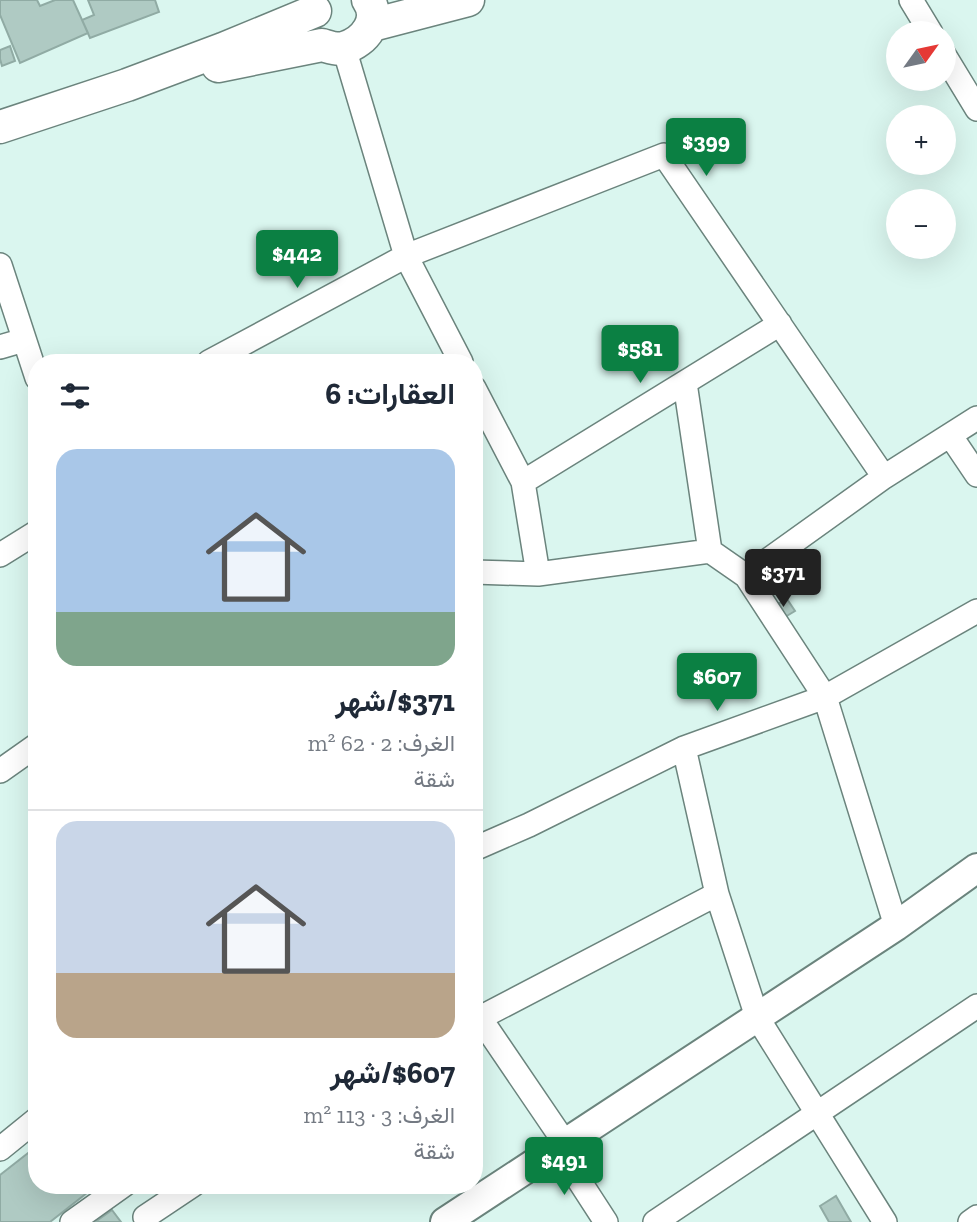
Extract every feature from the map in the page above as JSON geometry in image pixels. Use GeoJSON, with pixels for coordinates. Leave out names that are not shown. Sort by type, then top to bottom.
{"type":"FeatureCollection","features":[{"type":"Feature","properties":{"kind":"main road"},"geometry":{"type":"LineString","coordinates":[[127,85],[361,40],[370,12],[468,0]]}},
{"type":"Feature","properties":{"kind":"main road"},"geometry":{"type":"LineString","coordinates":[[320,5],[312,30],[333,46]]}},
{"type":"Feature","properties":{"kind":"main road"},"geometry":{"type":"LineString","coordinates":[[0,127],[127,85],[223,49],[320,5]]}},
{"type":"Feature","properties":{"kind":"street"},"geometry":{"type":"LineString","coordinates":[[911,0],[924,21]]}},
{"type":"Feature","properties":{"kind":"street"},"geometry":{"type":"LineString","coordinates":[[333,46],[407,256],[457,354]]}},
{"type":"Feature","properties":{"kind":"street"},"geometry":{"type":"LineString","coordinates":[[956,74],[977,109]]}},
{"type":"Feature","properties":{"kind":"street"},"geometry":{"type":"LineString","coordinates":[[224,354],[407,256],[664,155],[884,477]]}},
{"type":"Feature","properties":{"kind":"street"},"geometry":{"type":"LineString","coordinates":[[0,265],[29,354]]}},
{"type":"Feature","properties":{"kind":"street"},"geometry":{"type":"LineString","coordinates":[[523,482],[780,324]]}},
{"type":"Feature","properties":{"kind":"street"},"geometry":{"type":"LineString","coordinates":[[0,347],[24,340]]}},
{"type":"Feature","properties":{"kind":"street"},"geometry":{"type":"LineString","coordinates":[[685,383],[710,551]]}},
{"type":"Feature","properties":{"kind":"street"},"geometry":{"type":"LineString","coordinates":[[483,405],[523,482],[538,574]]}},
{"type":"Feature","properties":{"kind":"street"},"geometry":{"type":"LineString","coordinates":[[746,576],[884,477],[977,418]]}},
{"type":"Feature","properties":{"kind":"street"},"geometry":{"type":"LineString","coordinates":[[950,435],[977,475]]}},
{"type":"Feature","properties":{"kind":"street"},"geometry":{"type":"LineString","coordinates":[[0,555],[28,538]]}},
{"type":"Feature","properties":{"kind":"street"},"geometry":{"type":"LineString","coordinates":[[483,572],[538,574],[710,551],[746,576],[825,698],[896,926]]}},
{"type":"Feature","properties":{"kind":"street"},"geometry":{"type":"LineString","coordinates":[[483,845],[684,748],[825,698],[977,611]]}},
{"type":"Feature","properties":{"kind":"street"},"geometry":{"type":"LineString","coordinates":[[684,748],[717,894],[757,1017],[885,1222]]}},
{"type":"Feature","properties":{"kind":"street"},"geometry":{"type":"LineString","coordinates":[[0,771],[28,751]]}},
{"type":"Feature","properties":{"kind":"street"},"geometry":{"type":"LineString","coordinates":[[445,1222],[974,876]]}},
{"type":"Feature","properties":{"kind":"street"},"geometry":{"type":"LineString","coordinates":[[483,1016],[717,894]]}},
{"type":"Feature","properties":{"kind":"street"},"geometry":{"type":"LineString","coordinates":[[655,1222],[977,1006]]}},
{"type":"Feature","properties":{"kind":"street"},"geometry":{"type":"LineString","coordinates":[[483,1028],[561,1145],[606,1222]]}},
{"type":"Feature","properties":{"kind":"street"},"geometry":{"type":"LineString","coordinates":[[0,1149],[28,1126]]}},
{"type":"Feature","properties":{"kind":"street"},"geometry":{"type":"LineString","coordinates":[[72,1222],[112,1194]]}},
{"type":"Feature","properties":{"kind":"street"},"geometry":{"type":"LineString","coordinates":[[131,1194],[147,1219],[181,1194]]}},
{"type":"Feature","properties":{"kind":"street"},"geometry":{"type":"LineString","coordinates":[[970,1222],[977,1217]]}},
{"type":"Feature","properties":{"kind":"building"},"geometry":{"type":"Polygon","coordinates":[[[0,0],[37,0],[40,6],[55,0],[73,0],[88,33],[20,63],[0,15],[0,0]]]}},
{"type":"Feature","properties":{"kind":"building"},"geometry":{"type":"Polygon","coordinates":[[[88,0],[155,0],[159,12],[90,38],[82,20],[94,15],[88,0]]]}},
{"type":"Feature","properties":{"kind":"building"},"geometry":{"type":"Polygon","coordinates":[[[10,46],[15,61],[2,66],[0,50],[10,46]]]}},
{"type":"Feature","properties":{"kind":"building"},"geometry":{"type":"Polygon","coordinates":[[[787,599],[795,611],[780,620],[772,607],[787,599]]]}},
{"type":"Feature","properties":{"kind":"building"},"geometry":{"type":"Polygon","coordinates":[[[28,1153],[28,1194],[86,1194],[50,1222],[0,1222],[0,1175],[28,1153]]]}},
{"type":"Feature","properties":{"kind":"building"},"geometry":{"type":"Polygon","coordinates":[[[836,1196],[851,1222],[829,1222],[820,1206],[836,1196]]]}},
{"type":"Feature","properties":{"kind":"building"},"geometry":{"type":"Polygon","coordinates":[[[112,1210],[121,1222],[95,1222],[112,1210]]]}}]}
